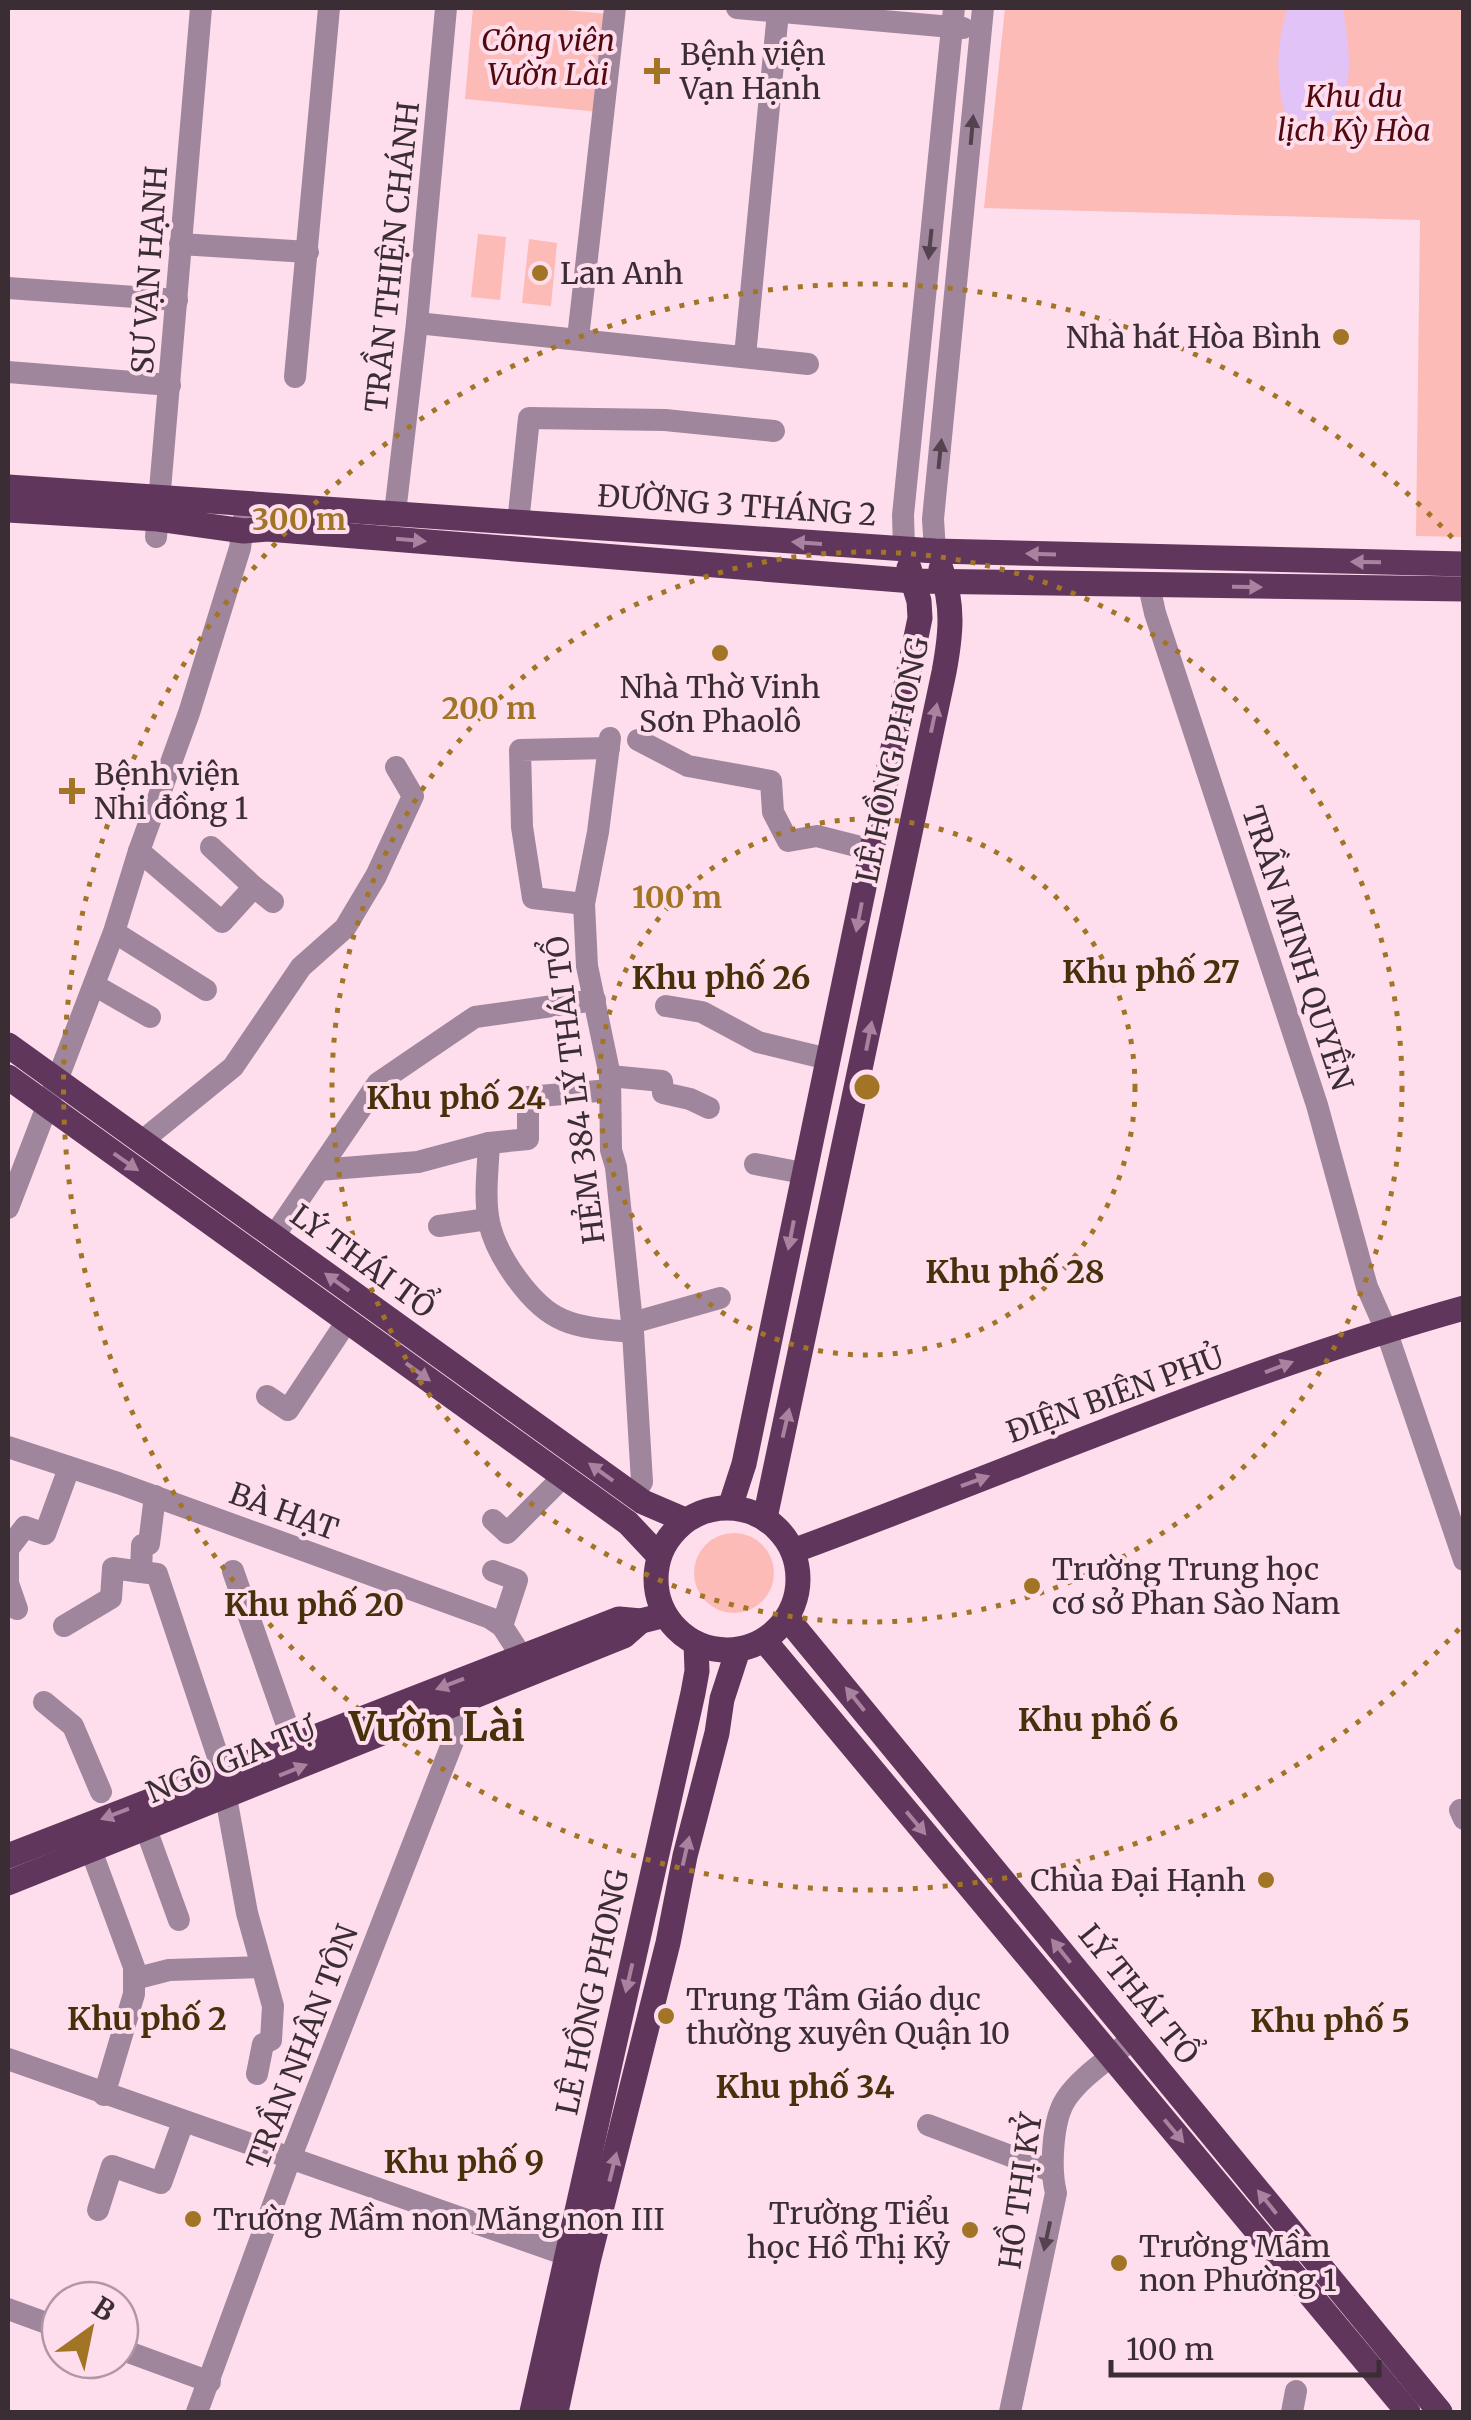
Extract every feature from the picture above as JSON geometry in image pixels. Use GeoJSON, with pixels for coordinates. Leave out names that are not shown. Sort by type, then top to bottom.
{"type":"FeatureCollection","features":[{"type":"Feature","properties":{"kind":"main road","name":"ĐƯỜNG 3 THÁNG 2"},"geometry":{"type":"LineString","coordinates":[[8,487],[244,531],[267,529],[913,581],[1464,589]]}},
{"type":"Feature","properties":{"kind":"main road","name":"ĐƯỜNG 3 THÁNG 2"},"geometry":{"type":"LineString","coordinates":[[8,526],[45,520],[158,518],[246,505],[935,551],[1464,564]]}},
{"type":"Feature","properties":{"kind":"main road","name":"ĐƯỜNG 3 THÁNG 2"},"geometry":{"type":"LineString","coordinates":[[8,510],[45,520]]}},
{"type":"Feature","properties":{"kind":"main road","name":"LÊ HỒNG PHONG"},"geometry":{"type":"LineString","coordinates":[[730,1507],[744,1464],[920,618],[904,549]]}},
{"type":"Feature","properties":{"kind":"main road","name":"LÊ HỒNG PHONG"},"geometry":{"type":"LineString","coordinates":[[765,1518],[953,626],[946,583],[935,551]]}},
{"type":"Feature","properties":{"kind":"main road","name":"LÝ THÁI TỔ"},"geometry":{"type":"LineString","coordinates":[[8,1044],[634,1495],[655,1509],[685,1520]]}},
{"type":"Feature","properties":{"kind":"main road","name":"LÝ THÁI TỔ"},"geometry":{"type":"LineString","coordinates":[[8,1077],[628,1522],[659,1556]]}},
{"type":"Feature","properties":{"kind":"main road","name":"ĐIỆN BIÊN PHỦ"},"geometry":{"type":"LineString","coordinates":[[793,1551],[1140,1418],[1386,1330],[1464,1308]]}},
{"type":"Feature","properties":{"kind":"main road"},"geometry":{"type":"LineString","coordinates":[[730,1507],[765,1518],[793,1551],[798,1585],[787,1618],[764,1640],[738,1650],[710,1648],[653,1618],[659,1556],[665,1542],[685,1520],[714,1508],[730,1507]]}},
{"type":"Feature","properties":{"kind":"main road","name":"NGÔ GIA TỰ"},"geometry":{"type":"LineString","coordinates":[[8,1884],[146,1829],[294,1745],[619,1619],[653,1618]]}},
{"type":"Feature","properties":{"kind":"main road","name":"NGÔ GIA TỰ"},"geometry":{"type":"LineString","coordinates":[[8,1856],[462,1702],[624,1636],[653,1618]]}},
{"type":"Feature","properties":{"kind":"main road","name":"LÝ THÁI TỔ"},"geometry":{"type":"LineString","coordinates":[[787,1618],[1440,2412]]}},
{"type":"Feature","properties":{"kind":"main road","name":"LÝ THÁI TỔ"},"geometry":{"type":"LineString","coordinates":[[764,1640],[1408,2412]]}},
{"type":"Feature","properties":{"kind":"main road","name":"LÊ HỒNG PHONG"},"geometry":{"type":"LineString","coordinates":[[556,2412],[576,2259],[697,1671],[696,1643]]}},
{"type":"Feature","properties":{"kind":"main road","name":"LÊ HỒNG PHONG"},"geometry":{"type":"LineString","coordinates":[[532,2412],[668,1943],[722,1699],[738,1650]]}},
{"type":"Feature","properties":{"kind":"street","name":"SƯ VẠN HẠNH"},"geometry":{"type":"LineString","coordinates":[[158,518],[201,8]]}},
{"type":"Feature","properties":{"kind":"street"},"geometry":{"type":"LineString","coordinates":[[295,377],[329,8]]}},
{"type":"Feature","properties":{"kind":"street","name":"TRẦN THIỆN CHÁNH"},"geometry":{"type":"LineString","coordinates":[[395,512],[446,8]]}},
{"type":"Feature","properties":{"kind":"street"},"geometry":{"type":"LineString","coordinates":[[578,338],[615,8]]}},
{"type":"Feature","properties":{"kind":"street"},"geometry":{"type":"LineString","coordinates":[[737,8],[982,19]]}},
{"type":"Feature","properties":{"kind":"street"},"geometry":{"type":"LineString","coordinates":[[746,356],[778,12]]}},
{"type":"Feature","properties":{"kind":"street","name":"LÊ HỒNG PHONG"},"geometry":{"type":"LineString","coordinates":[[904,549],[903,515],[952,17]]}},
{"type":"Feature","properties":{"kind":"street","name":"LÊ HỒNG PHONG"},"geometry":{"type":"LineString","coordinates":[[935,551],[933,518],[982,19]]}},
{"type":"Feature","properties":{"kind":"street"},"geometry":{"type":"LineString","coordinates":[[180,244],[308,252]]}},
{"type":"Feature","properties":{"kind":"street"},"geometry":{"type":"LineString","coordinates":[[8,288],[177,300]]}},
{"type":"Feature","properties":{"kind":"street"},"geometry":{"type":"LineString","coordinates":[[417,323],[808,364]]}},
{"type":"Feature","properties":{"kind":"street"},"geometry":{"type":"LineString","coordinates":[[8,372],[170,385]]}},
{"type":"Feature","properties":{"kind":"street"},"geometry":{"type":"LineString","coordinates":[[518,523],[529,418],[665,420],[774,430]]}},
{"type":"Feature","properties":{"kind":"street"},"geometry":{"type":"LineString","coordinates":[[8,1208],[114,932],[204,670],[244,531],[246,505]]}},
{"type":"Feature","properties":{"kind":"street","name":"TRẦN MINH QUYỀN"},"geometry":{"type":"LineString","coordinates":[[1150,586],[1155,614],[1326,1132],[1367,1286],[1386,1330],[1464,1560]]}},
{"type":"Feature","properties":{"kind":"street"},"geometry":{"type":"LineString","coordinates":[[638,740],[688,766],[771,781],[773,812],[788,841],[817,836],[872,850]]}},
{"type":"Feature","properties":{"kind":"street","name":"HẺM 384 LÝ THÁI TỔ"},"geometry":{"type":"LineString","coordinates":[[584,904],[533,898],[522,826],[520,750],[609,743],[584,904],[587,966],[610,1083],[611,1150],[632,1328],[642,1482],[634,1495]]}},
{"type":"Feature","properties":{"kind":"street"},"geometry":{"type":"LineString","coordinates":[[142,1141],[233,1067],[301,967],[345,928],[376,876],[413,796],[396,767]]}},
{"type":"Feature","properties":{"kind":"street"},"geometry":{"type":"LineString","coordinates":[[139,851],[222,922],[263,895],[211,847]]}},
{"type":"Feature","properties":{"kind":"street"},"geometry":{"type":"LineString","coordinates":[[114,932],[206,990]]}},
{"type":"Feature","properties":{"kind":"street"},"geometry":{"type":"LineString","coordinates":[[94,985],[150,1017]]}},
{"type":"Feature","properties":{"kind":"street"},"geometry":{"type":"LineString","coordinates":[[274,1236],[378,1083],[475,1016],[594,1000]]}},
{"type":"Feature","properties":{"kind":"street"},"geometry":{"type":"LineString","coordinates":[[666,1006],[702,1012],[758,1042],[828,1059]]}},
{"type":"Feature","properties":{"kind":"street"},"geometry":{"type":"LineString","coordinates":[[319,1170],[418,1162],[489,1143],[528,1139],[528,1097],[610,1083],[662,1081],[663,1093],[709,1108]]}},
{"type":"Feature","properties":{"kind":"street"},"geometry":{"type":"LineString","coordinates":[[489,1143],[488,1220],[500,1250],[520,1284],[560,1319],[598,1329],[632,1328],[720,1298]]}},
{"type":"Feature","properties":{"kind":"street"},"geometry":{"type":"LineString","coordinates":[[755,1164],[804,1173]]}},
{"type":"Feature","properties":{"kind":"street"},"geometry":{"type":"LineString","coordinates":[[439,1226],[488,1220]]}},
{"type":"Feature","properties":{"kind":"street"},"geometry":{"type":"LineString","coordinates":[[267,1396],[288,1410],[347,1320]]}},
{"type":"Feature","properties":{"kind":"street","name":"BÀ HẠT"},"geometry":{"type":"LineString","coordinates":[[8,1446],[490,1618],[502,1626]]}},
{"type":"Feature","properties":{"kind":"street"},"geometry":{"type":"LineString","coordinates":[[17,1610],[8,1584],[8,1549],[25,1527],[46,1534],[69,1468]]}},
{"type":"Feature","properties":{"kind":"street"},"geometry":{"type":"LineString","coordinates":[[493,1520],[508,1533],[564,1476]]}},
{"type":"Feature","properties":{"kind":"street"},"geometry":{"type":"LineString","coordinates":[[141,1572],[142,1545],[150,1544],[155,1496]]}},
{"type":"Feature","properties":{"kind":"street"},"geometry":{"type":"LineString","coordinates":[[64,1626],[111,1598],[113,1568],[157,1574],[225,1784],[247,1912],[273,2006],[271,2040],[262,2044],[257,2074]]}},
{"type":"Feature","properties":{"kind":"street"},"geometry":{"type":"LineString","coordinates":[[234,1571],[294,1745]]}},
{"type":"Feature","properties":{"kind":"street"},"geometry":{"type":"LineString","coordinates":[[493,1571],[516,1580],[502,1626],[522,1656]]}},
{"type":"Feature","properties":{"kind":"street"},"geometry":{"type":"LineString","coordinates":[[44,1702],[73,1726],[101,1792]]}},
{"type":"Feature","properties":{"kind":"street","name":"TRẦN NHÂN TÔN"},"geometry":{"type":"LineString","coordinates":[[197,2412],[290,2159],[459,1726],[462,1702]]}},
{"type":"Feature","properties":{"kind":"street"},"geometry":{"type":"LineString","coordinates":[[146,1829],[180,1920]]}},
{"type":"Feature","properties":{"kind":"street"},"geometry":{"type":"LineString","coordinates":[[92,1850],[134,1966],[134,1994],[104,2095]]}},
{"type":"Feature","properties":{"kind":"street"},"geometry":{"type":"LineString","coordinates":[[134,1979],[169,1970],[261,1967]]}},
{"type":"Feature","properties":{"kind":"street","name":"HỒ THỊ KỶ"},"geometry":{"type":"LineString","coordinates":[[1010,2412],[1056,2193],[1050,2171],[1062,2105],[1072,2091],[1132,2038]]}},
{"type":"Feature","properties":{"kind":"street"},"geometry":{"type":"LineString","coordinates":[[8,2059],[576,2259]]}},
{"type":"Feature","properties":{"kind":"street"},"geometry":{"type":"LineString","coordinates":[[98,2210],[112,2166],[162,2183],[183,2122]]}},
{"type":"Feature","properties":{"kind":"street"},"geometry":{"type":"LineString","coordinates":[[928,2125],[1050,2171]]}},
{"type":"Feature","properties":{"kind":"street"},"geometry":{"type":"LineString","coordinates":[[8,2309],[40,2321]]}},
{"type":"Feature","properties":{"kind":"street"},"geometry":{"type":"LineString","coordinates":[[140,2356],[210,2382]]}},
{"type":"Feature","properties":{"kind":"green space","name":"Công viên Vườn Lài"},"geometry":{"type":"Polygon","coordinates":[[[473,8],[542,8],[608,14],[600,112],[465,99],[473,8]]]}},
{"type":"Feature","properties":{"kind":"green space","name":"Khu du lịch Kỳ Hòa"},"geometry":{"type":"Polygon","coordinates":[[[1005,8],[1463,8],[1463,537],[1416,536],[1420,220],[984,208],[1005,8]]]}},
{"type":"Feature","properties":{"kind":"green space","name":"Lan Anh"},"geometry":{"type":"Polygon","coordinates":[[[478,234],[506,237],[500,300],[471,297],[478,234]]]}},
{"type":"Feature","properties":{"kind":"green space","name":"Lan Anh"},"geometry":{"type":"Polygon","coordinates":[[[529,239],[557,243],[551,306],[522,303],[529,239]]]}},
{"type":"Feature","properties":{"kind":"green space"},"geometry":{"type":"Polygon","coordinates":[[[726,1533],[742,1533],[763,1544],[774,1573],[763,1602],[742,1613],[726,1613],[712,1607],[700,1595],[694,1581],[694,1565],[700,1551],[712,1539],[726,1533]]]}},
{"type":"Feature","properties":{"kind":"shaded area"},"geometry":{"type":"Polygon","coordinates":[[[1288,8],[1343,8],[1349,58],[1346,90],[1332,119],[1319,131],[1284,111],[1278,59],[1288,8]]]}},
{"type":"Feature","properties":{"kind":"place","name":"Bệnh viện Vạn Hạnh"},"geometry":{"type":"Point","coordinates":[657,71]}},
{"type":"Feature","properties":{"kind":"place","name":"Lan Anh"},"geometry":{"type":"Point","coordinates":[540,273]}},
{"type":"Feature","properties":{"kind":"place","name":"Nhà hát Hòa Bình"},"geometry":{"type":"Point","coordinates":[1341,337]}},
{"type":"Feature","properties":{"kind":"place","name":"Nhà Thờ Vinh Sơn Phaolô"},"geometry":{"type":"Point","coordinates":[720,653]}},
{"type":"Feature","properties":{"kind":"place","name":"Bệnh viện Nhi đồng 1"},"geometry":{"type":"Point","coordinates":[72,791]}},
{"type":"Feature","properties":{"kind":"place","name":"Trường Trung học cơ sở Phan Sào Nam"},"geometry":{"type":"Point","coordinates":[1032,1586]}},
{"type":"Feature","properties":{"kind":"place","name":"Chùa Đại Hạnh"},"geometry":{"type":"Point","coordinates":[1266,1880]}},
{"type":"Feature","properties":{"kind":"place","name":"Trung Tâm Giáo dục thường xuyên Quận 10"},"geometry":{"type":"Point","coordinates":[666,2016]}},
{"type":"Feature","properties":{"kind":"place","name":"Trường Mầm non Măng non III"},"geometry":{"type":"Point","coordinates":[193,2219]}},
{"type":"Feature","properties":{"kind":"place","name":"Trường Tiểu học Hồ Thị Kỷ"},"geometry":{"type":"Point","coordinates":[970,2230]}},
{"type":"Feature","properties":{"kind":"place","name":"Trường Mầm non Phường 1"},"geometry":{"type":"Point","coordinates":[1119,2263]}},
{"type":"Feature","properties":{"kind":"district","name":"Khu phố 27"},"geometry":{"type":"Point","coordinates":[1151,972]}},
{"type":"Feature","properties":{"kind":"district","name":"Khu phố 26"},"geometry":{"type":"Point","coordinates":[721,978]}},
{"type":"Feature","properties":{"kind":"district","name":"Khu phố 24"},"geometry":{"type":"Point","coordinates":[456,1098]}},
{"type":"Feature","properties":{"kind":"district","name":"Khu phố 28"},"geometry":{"type":"Point","coordinates":[1015,1272]}},
{"type":"Feature","properties":{"kind":"district","name":"Khu phố 20"},"geometry":{"type":"Point","coordinates":[314,1605]}},
{"type":"Feature","properties":{"kind":"district","name":"Khu phố 6"},"geometry":{"type":"Point","coordinates":[1098,1720]}},
{"type":"Feature","properties":{"kind":"district","name":"Vườn Lài"},"geometry":{"type":"Point","coordinates":[437,1727]}},
{"type":"Feature","properties":{"kind":"district","name":"Khu phố 2"},"geometry":{"type":"Point","coordinates":[147,2019]}},
{"type":"Feature","properties":{"kind":"district","name":"Khu phố 5"},"geometry":{"type":"Point","coordinates":[1330,2021]}},
{"type":"Feature","properties":{"kind":"district","name":"Khu phố 34"},"geometry":{"type":"Point","coordinates":[805,2087]}},
{"type":"Feature","properties":{"kind":"district","name":"Khu phố 9"},"geometry":{"type":"Point","coordinates":[464,2162]}}]}
